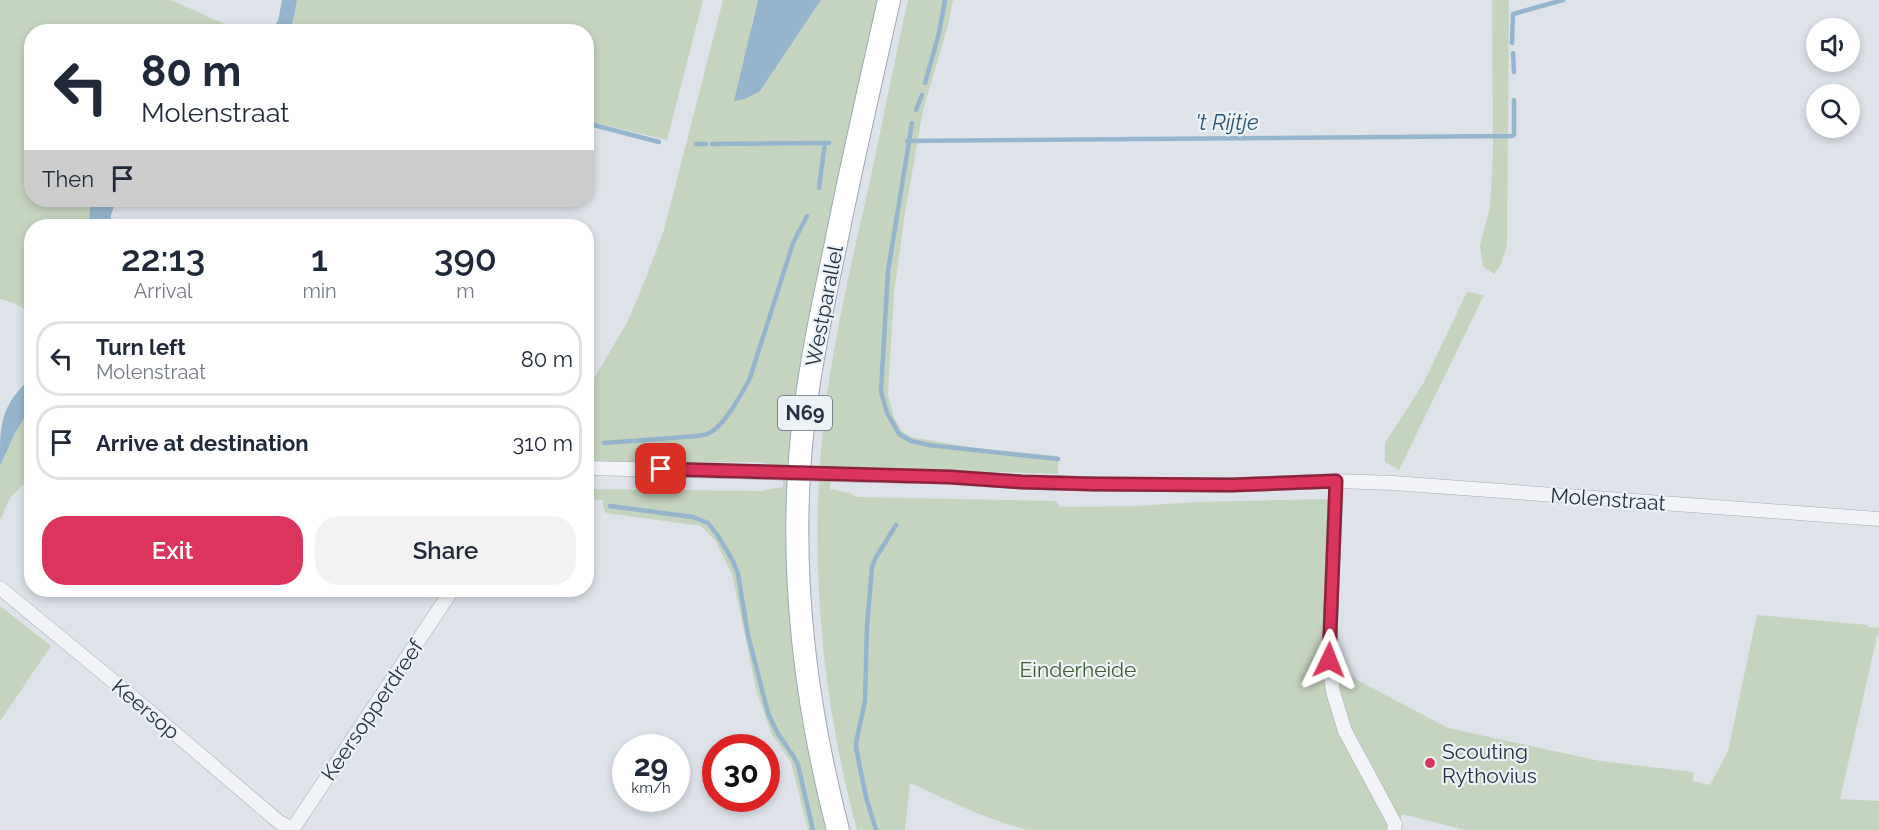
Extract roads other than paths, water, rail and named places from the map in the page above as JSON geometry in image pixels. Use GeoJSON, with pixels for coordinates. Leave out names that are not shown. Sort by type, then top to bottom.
{"type":"FeatureCollection","features":[{"type":"Feature","properties":{"kind":"main road","name":"Westparallel"},"geometry":{"type":"LineString","coordinates":[[838,830],[825,783],[816,737],[800,617],[798,519],[803,426],[821,315],[889,0]]}},
{"type":"Feature","properties":{"kind":"main road","name":"Westparallel"},"geometry":{"type":"LineString","coordinates":[[853,830],[839,780],[830,735],[815,619],[813,522],[817,428],[835,317],[903,0]]}},
{"type":"Feature","properties":{"kind":"street","name":"Molenstraat"},"geometry":{"type":"LineString","coordinates":[[594,468],[950,477],[1094,484],[1231,485],[1336,481],[1393,483],[1879,519]]}},
{"type":"Feature","properties":{"kind":"street"},"geometry":{"type":"LineString","coordinates":[[1336,481],[1329,660],[1333,692],[1345,731],[1395,824],[1394,830]]}},
{"type":"Feature","properties":{"kind":"street","name":"Keersop"},"geometry":{"type":"LineString","coordinates":[[0,588],[279,822],[292,829]]}},
{"type":"Feature","properties":{"kind":"street","name":"Keersopperdreef"},"geometry":{"type":"LineString","coordinates":[[292,829],[447,597]]}},
{"type":"Feature","properties":{"kind":"water"},"geometry":{"type":"Polygon","coordinates":[[[282,0],[297,0],[292,24],[276,24],[282,0]]]}},
{"type":"Feature","properties":{"kind":"water"},"geometry":{"type":"Polygon","coordinates":[[[758,0],[821,0],[760,91],[745,99],[734,101],[758,0]]]}},
{"type":"Feature","properties":{"kind":"water"},"geometry":{"type":"Polygon","coordinates":[[[90,207],[114,207],[111,219],[89,219],[90,207]]]}},
{"type":"Feature","properties":{"kind":"water"},"geometry":{"type":"Polygon","coordinates":[[[24,385],[24,418],[0,466],[0,438],[4,417],[13,398],[24,385]]]}},
{"type":"Feature","properties":{"kind":"waterway"},"geometry":{"type":"LineString","coordinates":[[925,83],[939,33],[945,0]]}},
{"type":"Feature","properties":{"kind":"waterway","name":"'t Rijtje"},"geometry":{"type":"LineString","coordinates":[[1512,43],[1513,14],[1563,0]]}},
{"type":"Feature","properties":{"kind":"waterway","name":"'t Rijtje"},"geometry":{"type":"LineString","coordinates":[[1513,53],[1514,72]]}},
{"type":"Feature","properties":{"kind":"waterway"},"geometry":{"type":"LineString","coordinates":[[916,110],[922,95]]}},
{"type":"Feature","properties":{"kind":"waterway","name":"'t Rijtje"},"geometry":{"type":"LineString","coordinates":[[907,141],[1512,136],[1514,135],[1514,100]]}},
{"type":"Feature","properties":{"kind":"waterway"},"geometry":{"type":"LineString","coordinates":[[912,123],[888,271],[881,391],[887,413],[899,434],[911,441],[1058,459]]}},
{"type":"Feature","properties":{"kind":"waterway","name":"'t Rijtje"},"geometry":{"type":"LineString","coordinates":[[594,125],[659,142]]}},
{"type":"Feature","properties":{"kind":"waterway"},"geometry":{"type":"LineString","coordinates":[[819,188],[825,143]]}},
{"type":"Feature","properties":{"kind":"waterway","name":"'t Rijtje"},"geometry":{"type":"LineString","coordinates":[[712,144],[829,143]]}},
{"type":"Feature","properties":{"kind":"waterway","name":"'t Rijtje"},"geometry":{"type":"LineString","coordinates":[[696,144],[706,144]]}},
{"type":"Feature","properties":{"kind":"waterway"},"geometry":{"type":"LineString","coordinates":[[604,443],[703,435],[711,432],[722,422],[750,378],[793,243],[807,216]]}},
{"type":"Feature","properties":{"kind":"waterway"},"geometry":{"type":"LineString","coordinates":[[610,506],[693,517],[708,523],[718,536],[738,574],[748,635],[768,713],[778,734],[798,765],[813,830]]}},
{"type":"Feature","properties":{"kind":"waterway"},"geometry":{"type":"LineString","coordinates":[[876,830],[866,797],[856,743],[865,701],[867,626],[872,567],[896,525]]}},
{"type":"Feature","properties":{"kind":"place","name":"Scouting Rythovius"},"geometry":{"type":"Point","coordinates":[1430,763]}},
{"type":"Feature","properties":{"kind":"park label","name":"Einderheide"},"geometry":{"type":"Point","coordinates":[1078,669]}}]}
